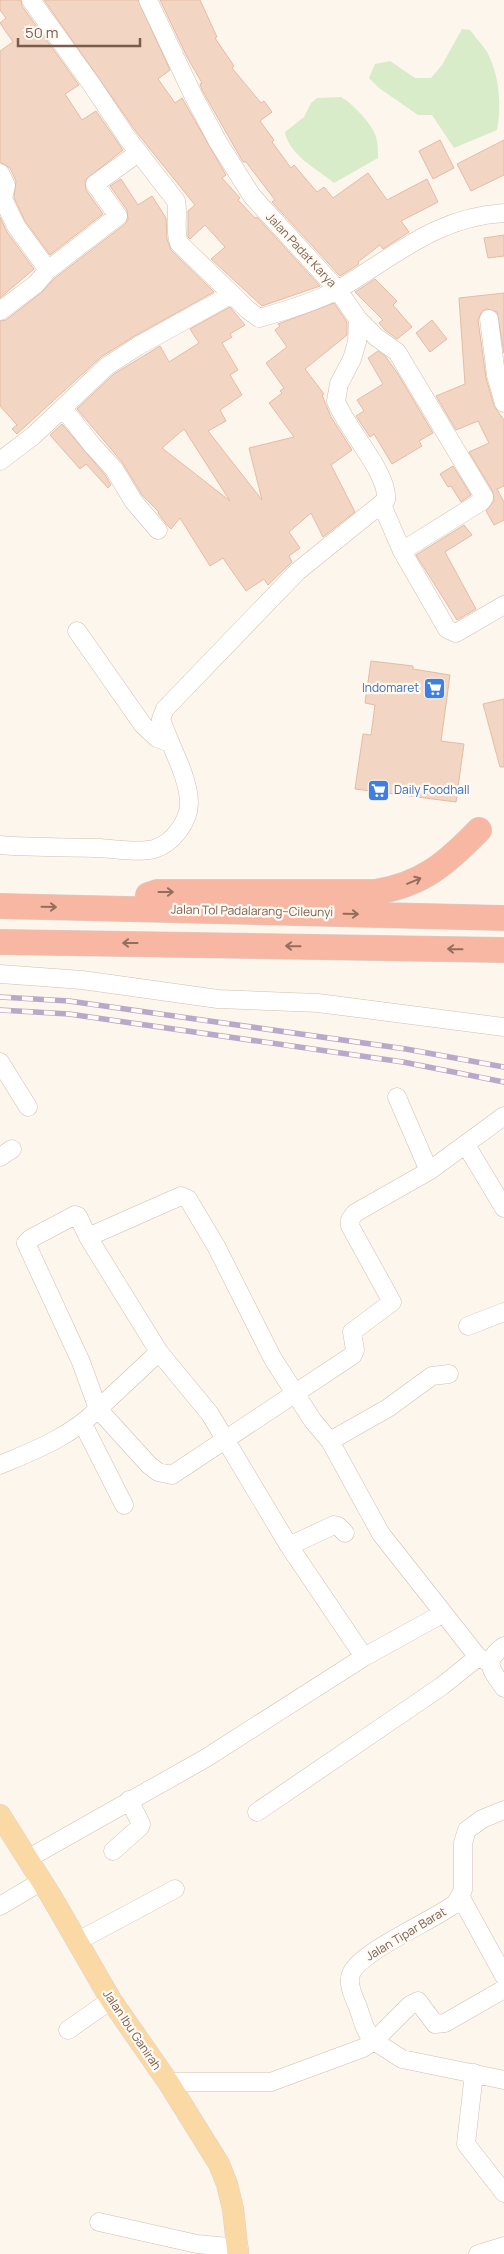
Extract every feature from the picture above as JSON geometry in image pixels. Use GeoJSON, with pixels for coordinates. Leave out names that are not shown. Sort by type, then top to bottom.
{"type":"FeatureCollection","features":[{"type":"Feature","properties":{"kind":"highway"},"geometry":{"type":"LineString","coordinates":[[102,908],[157,892],[375,892],[395,889],[430,875],[453,857],[479,830]]}},
{"type":"Feature","properties":{"kind":"highway","name":"Jalan Tol Padalarang–Cileunyi"},"geometry":{"type":"LineString","coordinates":[[0,906],[504,918]]}},
{"type":"Feature","properties":{"kind":"highway"},"geometry":{"type":"LineString","coordinates":[[0,942],[168,943],[504,950]]}},
{"type":"Feature","properties":{"kind":"main road","name":"Jalan Ibu Ganirah"},"geometry":{"type":"LineString","coordinates":[[0,1815],[42,1881],[111,2000],[168,2082],[218,2164],[231,2200],[239,2251]]}},
{"type":"Feature","properties":{"kind":"street"},"geometry":{"type":"LineString","coordinates":[[31,0],[138,153],[176,201],[176,234],[179,243],[248,310],[260,318],[337,289],[416,239],[462,220],[487,214],[504,213]]}},
{"type":"Feature","properties":{"kind":"street","name":"Jalan Padat Karya"},"geometry":{"type":"LineString","coordinates":[[148,0],[193,95],[218,142],[252,196],[337,289],[358,319],[376,337],[397,352],[484,497],[482,501],[402,550]]}},
{"type":"Feature","properties":{"kind":"street"},"geometry":{"type":"LineString","coordinates":[[0,312],[36,284],[48,270],[118,216],[95,184],[138,153]]}},
{"type":"Feature","properties":{"kind":"street"},"geometry":{"type":"LineString","coordinates":[[0,173],[6,185],[3,199],[16,226],[48,270]]}},
{"type":"Feature","properties":{"kind":"street"},"geometry":{"type":"LineString","coordinates":[[0,461],[33,436],[115,361],[138,346],[232,294]]}},
{"type":"Feature","properties":{"kind":"street"},"geometry":{"type":"LineString","coordinates":[[0,845],[153,849],[168,842],[181,827],[187,816],[189,802],[184,780],[162,719],[165,709],[298,571],[386,500],[387,494],[380,476],[336,402],[339,384],[352,359],[357,342],[358,319]]}},
{"type":"Feature","properties":{"kind":"street"},"geometry":{"type":"LineString","coordinates":[[489,319],[496,375],[504,403]]}},
{"type":"Feature","properties":{"kind":"street"},"geometry":{"type":"LineString","coordinates":[[63,408],[114,469],[134,502],[158,530]]}},
{"type":"Feature","properties":{"kind":"street"},"geometry":{"type":"LineString","coordinates":[[382,505],[402,550],[447,629],[452,632],[463,630],[504,605]]}},
{"type":"Feature","properties":{"kind":"street"},"geometry":{"type":"LineString","coordinates":[[78,630],[143,725],[157,738],[170,743]]}},
{"type":"Feature","properties":{"kind":"street"},"geometry":{"type":"LineString","coordinates":[[0,974],[82,980],[218,999],[318,1003],[504,1027]]}},
{"type":"Feature","properties":{"kind":"street"},"geometry":{"type":"LineString","coordinates":[[0,1062],[28,1107]]}},
{"type":"Feature","properties":{"kind":"street"},"geometry":{"type":"LineString","coordinates":[[397,1097],[429,1171]]}},
{"type":"Feature","properties":{"kind":"street"},"geometry":{"type":"LineString","coordinates":[[364,1658],[289,1546],[225,1441],[210,1414],[159,1352],[88,1237],[78,1216],[75,1214],[26,1243],[81,1362],[98,1409],[149,1465],[166,1475],[172,1475],[225,1441],[353,1355],[355,1350],[352,1332],[392,1303],[350,1226],[350,1220],[356,1213],[429,1171],[466,1146],[504,1116]]}},
{"type":"Feature","properties":{"kind":"street"},"geometry":{"type":"LineString","coordinates":[[466,1146],[504,1208]]}},
{"type":"Feature","properties":{"kind":"street"},"geometry":{"type":"LineString","coordinates":[[88,1237],[181,1196],[188,1199],[216,1246],[273,1359],[294,1393],[330,1442],[382,1534],[442,1614],[484,1660],[504,1688]]}},
{"type":"Feature","properties":{"kind":"street"},"geometry":{"type":"LineString","coordinates":[[468,1326],[504,1312]]}},
{"type":"Feature","properties":{"kind":"street"},"geometry":{"type":"LineString","coordinates":[[0,1465],[59,1439],[83,1424],[159,1352]]}},
{"type":"Feature","properties":{"kind":"street"},"geometry":{"type":"LineString","coordinates":[[330,1442],[388,1408],[432,1376],[450,1374]]}},
{"type":"Feature","properties":{"kind":"street"},"geometry":{"type":"LineString","coordinates":[[83,1424],[124,1505]]}},
{"type":"Feature","properties":{"kind":"street"},"geometry":{"type":"LineString","coordinates":[[289,1546],[334,1525],[338,1526],[345,1533]]}},
{"type":"Feature","properties":{"kind":"street"},"geometry":{"type":"LineString","coordinates":[[28,1859],[206,1758],[364,1658],[442,1614]]}},
{"type":"Feature","properties":{"kind":"street"},"geometry":{"type":"LineString","coordinates":[[257,1812],[504,1646]]}},
{"type":"Feature","properties":{"kind":"street"},"geometry":{"type":"LineString","coordinates":[[113,1851],[140,1828],[141,1824],[130,1800]]}},
{"type":"Feature","properties":{"kind":"street"},"geometry":{"type":"LineString","coordinates":[[504,1810],[482,1819],[467,1830],[463,1843],[463,1884],[460,1896],[504,1976]]}},
{"type":"Feature","properties":{"kind":"street"},"geometry":{"type":"LineString","coordinates":[[0,1906],[42,1881]]}},
{"type":"Feature","properties":{"kind":"street"},"geometry":{"type":"LineString","coordinates":[[78,1941],[175,1889]]}},
{"type":"Feature","properties":{"kind":"street","name":"Jalan Tipar Barat"},"geometry":{"type":"LineString","coordinates":[[374,2041],[369,2037],[349,1981],[351,1973],[370,1954],[450,1908],[456,1904],[460,1896]]}},
{"type":"Feature","properties":{"kind":"street"},"geometry":{"type":"LineString","coordinates":[[168,2082],[270,2082],[363,2048],[374,2041],[410,2005],[418,2001],[435,2024],[445,2023],[504,1989]]}},
{"type":"Feature","properties":{"kind":"street"},"geometry":{"type":"LineString","coordinates":[[68,2030],[111,2000]]}},
{"type":"Feature","properties":{"kind":"street"},"geometry":{"type":"LineString","coordinates":[[374,2041],[402,2059],[504,2080]]}},
{"type":"Feature","properties":{"kind":"street"},"geometry":{"type":"LineString","coordinates":[[474,2073],[466,2144],[504,2193]]}},
{"type":"Feature","properties":{"kind":"street"},"geometry":{"type":"LineString","coordinates":[[99,2222],[196,2244],[239,2251]]}},
{"type":"Feature","properties":{"kind":"street"},"geometry":{"type":"LineString","coordinates":[[482,2253],[504,2246]]}},
{"type":"Feature","properties":{"kind":"green space"},"geometry":{"type":"Polygon","coordinates":[[[462,29],[470,30],[485,49],[491,61],[497,80],[499,110],[497,130],[454,148],[432,115],[418,115],[379,88],[369,78],[375,64],[390,61],[415,78],[431,78],[442,65],[462,29]]]}},
{"type":"Feature","properties":{"kind":"green space"},"geometry":{"type":"Polygon","coordinates":[[[341,97],[356,109],[371,127],[377,139],[378,158],[334,183],[298,155],[292,148],[285,132],[304,117],[311,103],[317,98],[341,97]]]}},
{"type":"Feature","properties":{"kind":"building"},"geometry":{"type":"Polygon","coordinates":[[[0,0],[21,0],[22,6],[79,85],[65,94],[82,120],[96,111],[123,150],[85,180],[86,190],[103,214],[50,255],[25,221],[14,198],[16,181],[10,168],[0,162],[0,51],[13,42],[0,23],[6,18],[0,10],[0,0]]]}},
{"type":"Feature","properties":{"kind":"building"},"geometry":{"type":"Polygon","coordinates":[[[44,0],[138,0],[170,70],[158,79],[175,103],[182,98],[226,175],[222,178],[240,198],[238,200],[255,218],[257,217],[320,286],[262,306],[211,259],[225,247],[205,225],[190,239],[188,237],[188,211],[195,205],[137,133],[44,0]]]}},
{"type":"Feature","properties":{"kind":"building"},"geometry":{"type":"Polygon","coordinates":[[[160,0],[200,0],[217,37],[215,38],[234,66],[232,68],[261,103],[264,101],[272,112],[260,121],[274,140],[272,142],[291,168],[294,165],[317,192],[324,187],[333,198],[368,173],[387,200],[427,179],[438,202],[401,221],[409,232],[383,249],[380,245],[358,262],[359,264],[340,276],[272,202],[275,200],[246,162],[243,162],[202,90],[200,84],[202,83],[187,57],[160,0]]]}},
{"type":"Feature","properties":{"kind":"building"},"geometry":{"type":"Polygon","coordinates":[[[440,140],[454,168],[433,179],[419,151],[440,140]]]}},
{"type":"Feature","properties":{"kind":"building"},"geometry":{"type":"Polygon","coordinates":[[[504,140],[504,175],[471,191],[457,164],[504,140]]]}},
{"type":"Feature","properties":{"kind":"building"},"geometry":{"type":"Polygon","coordinates":[[[121,179],[138,205],[152,196],[166,218],[167,239],[171,250],[214,292],[101,357],[17,434],[12,429],[17,425],[0,406],[0,321],[6,320],[42,292],[55,278],[125,224],[128,220],[127,210],[110,186],[121,179]]]}},
{"type":"Feature","properties":{"kind":"building"},"geometry":{"type":"Polygon","coordinates":[[[0,217],[7,232],[34,269],[0,298],[0,217]]]}},
{"type":"Feature","properties":{"kind":"building"},"geometry":{"type":"Polygon","coordinates":[[[504,235],[504,256],[488,258],[484,238],[504,235]]]}},
{"type":"Feature","properties":{"kind":"building"},"geometry":{"type":"Polygon","coordinates":[[[375,279],[397,301],[393,305],[412,327],[397,339],[385,330],[379,323],[383,320],[355,292],[375,279]]]}},
{"type":"Feature","properties":{"kind":"building"},"geometry":{"type":"Polygon","coordinates":[[[504,293],[504,353],[497,312],[487,309],[482,311],[478,320],[486,378],[494,406],[504,420],[504,486],[497,489],[504,502],[504,520],[494,525],[486,511],[494,501],[493,492],[469,452],[489,443],[478,421],[456,430],[436,396],[465,384],[459,298],[504,293]]]}},
{"type":"Feature","properties":{"kind":"building"},"geometry":{"type":"Polygon","coordinates":[[[334,303],[347,322],[347,335],[305,369],[324,394],[322,395],[331,417],[352,450],[331,465],[355,512],[323,537],[311,513],[289,532],[300,548],[289,556],[292,562],[268,585],[264,579],[246,591],[223,558],[210,566],[180,518],[171,529],[168,526],[159,512],[142,495],[122,462],[77,409],[114,374],[160,346],[169,362],[199,343],[190,329],[230,307],[245,325],[230,334],[232,337],[222,343],[238,370],[230,375],[242,395],[220,410],[226,421],[208,431],[262,500],[249,448],[294,437],[269,403],[282,393],[280,391],[284,388],[266,363],[287,347],[275,330],[280,326],[278,324],[334,303]],[[184,429],[162,448],[230,501],[184,429]]]}},
{"type":"Feature","properties":{"kind":"building"},"geometry":{"type":"Polygon","coordinates":[[[432,320],[447,339],[430,352],[416,333],[432,320]]]}},
{"type":"Feature","properties":{"kind":"building"},"geometry":{"type":"Polygon","coordinates":[[[378,351],[386,357],[398,374],[433,433],[419,441],[422,446],[392,464],[374,434],[370,437],[356,416],[364,411],[357,400],[383,384],[368,358],[378,351]]]}},
{"type":"Feature","properties":{"kind":"building"},"geometry":{"type":"Polygon","coordinates":[[[62,424],[105,475],[111,485],[108,488],[86,464],[80,469],[50,435],[62,424]]]}},
{"type":"Feature","properties":{"kind":"building"},"geometry":{"type":"Polygon","coordinates":[[[453,466],[471,495],[461,502],[451,486],[448,487],[440,474],[453,466]]]}},
{"type":"Feature","properties":{"kind":"building"},"geometry":{"type":"Polygon","coordinates":[[[464,525],[472,535],[445,552],[476,609],[457,620],[416,555],[464,525]]]}},
{"type":"Feature","properties":{"kind":"building"},"geometry":{"type":"Polygon","coordinates":[[[371,661],[413,666],[413,669],[450,675],[441,741],[464,744],[456,802],[355,789],[363,734],[371,735],[375,705],[365,703],[371,661]]]}},
{"type":"Feature","properties":{"kind":"building"},"geometry":{"type":"Polygon","coordinates":[[[504,699],[504,767],[500,767],[483,704],[504,699]]]}},
{"type":"Feature","properties":{"kind":"railway"},"geometry":{"type":"LineString","coordinates":[[0,997],[69,1001],[406,1049],[504,1067]]}},
{"type":"Feature","properties":{"kind":"railway"},"geometry":{"type":"LineString","coordinates":[[0,1010],[69,1014],[403,1062],[504,1082]]}},
{"type":"Feature","properties":{"kind":"place","name":"Indomaret"},"geometry":{"type":"Point","coordinates":[435,688]}},
{"type":"Feature","properties":{"kind":"place","name":"Daily Foodhall"},"geometry":{"type":"Point","coordinates":[378,790]}}]}
